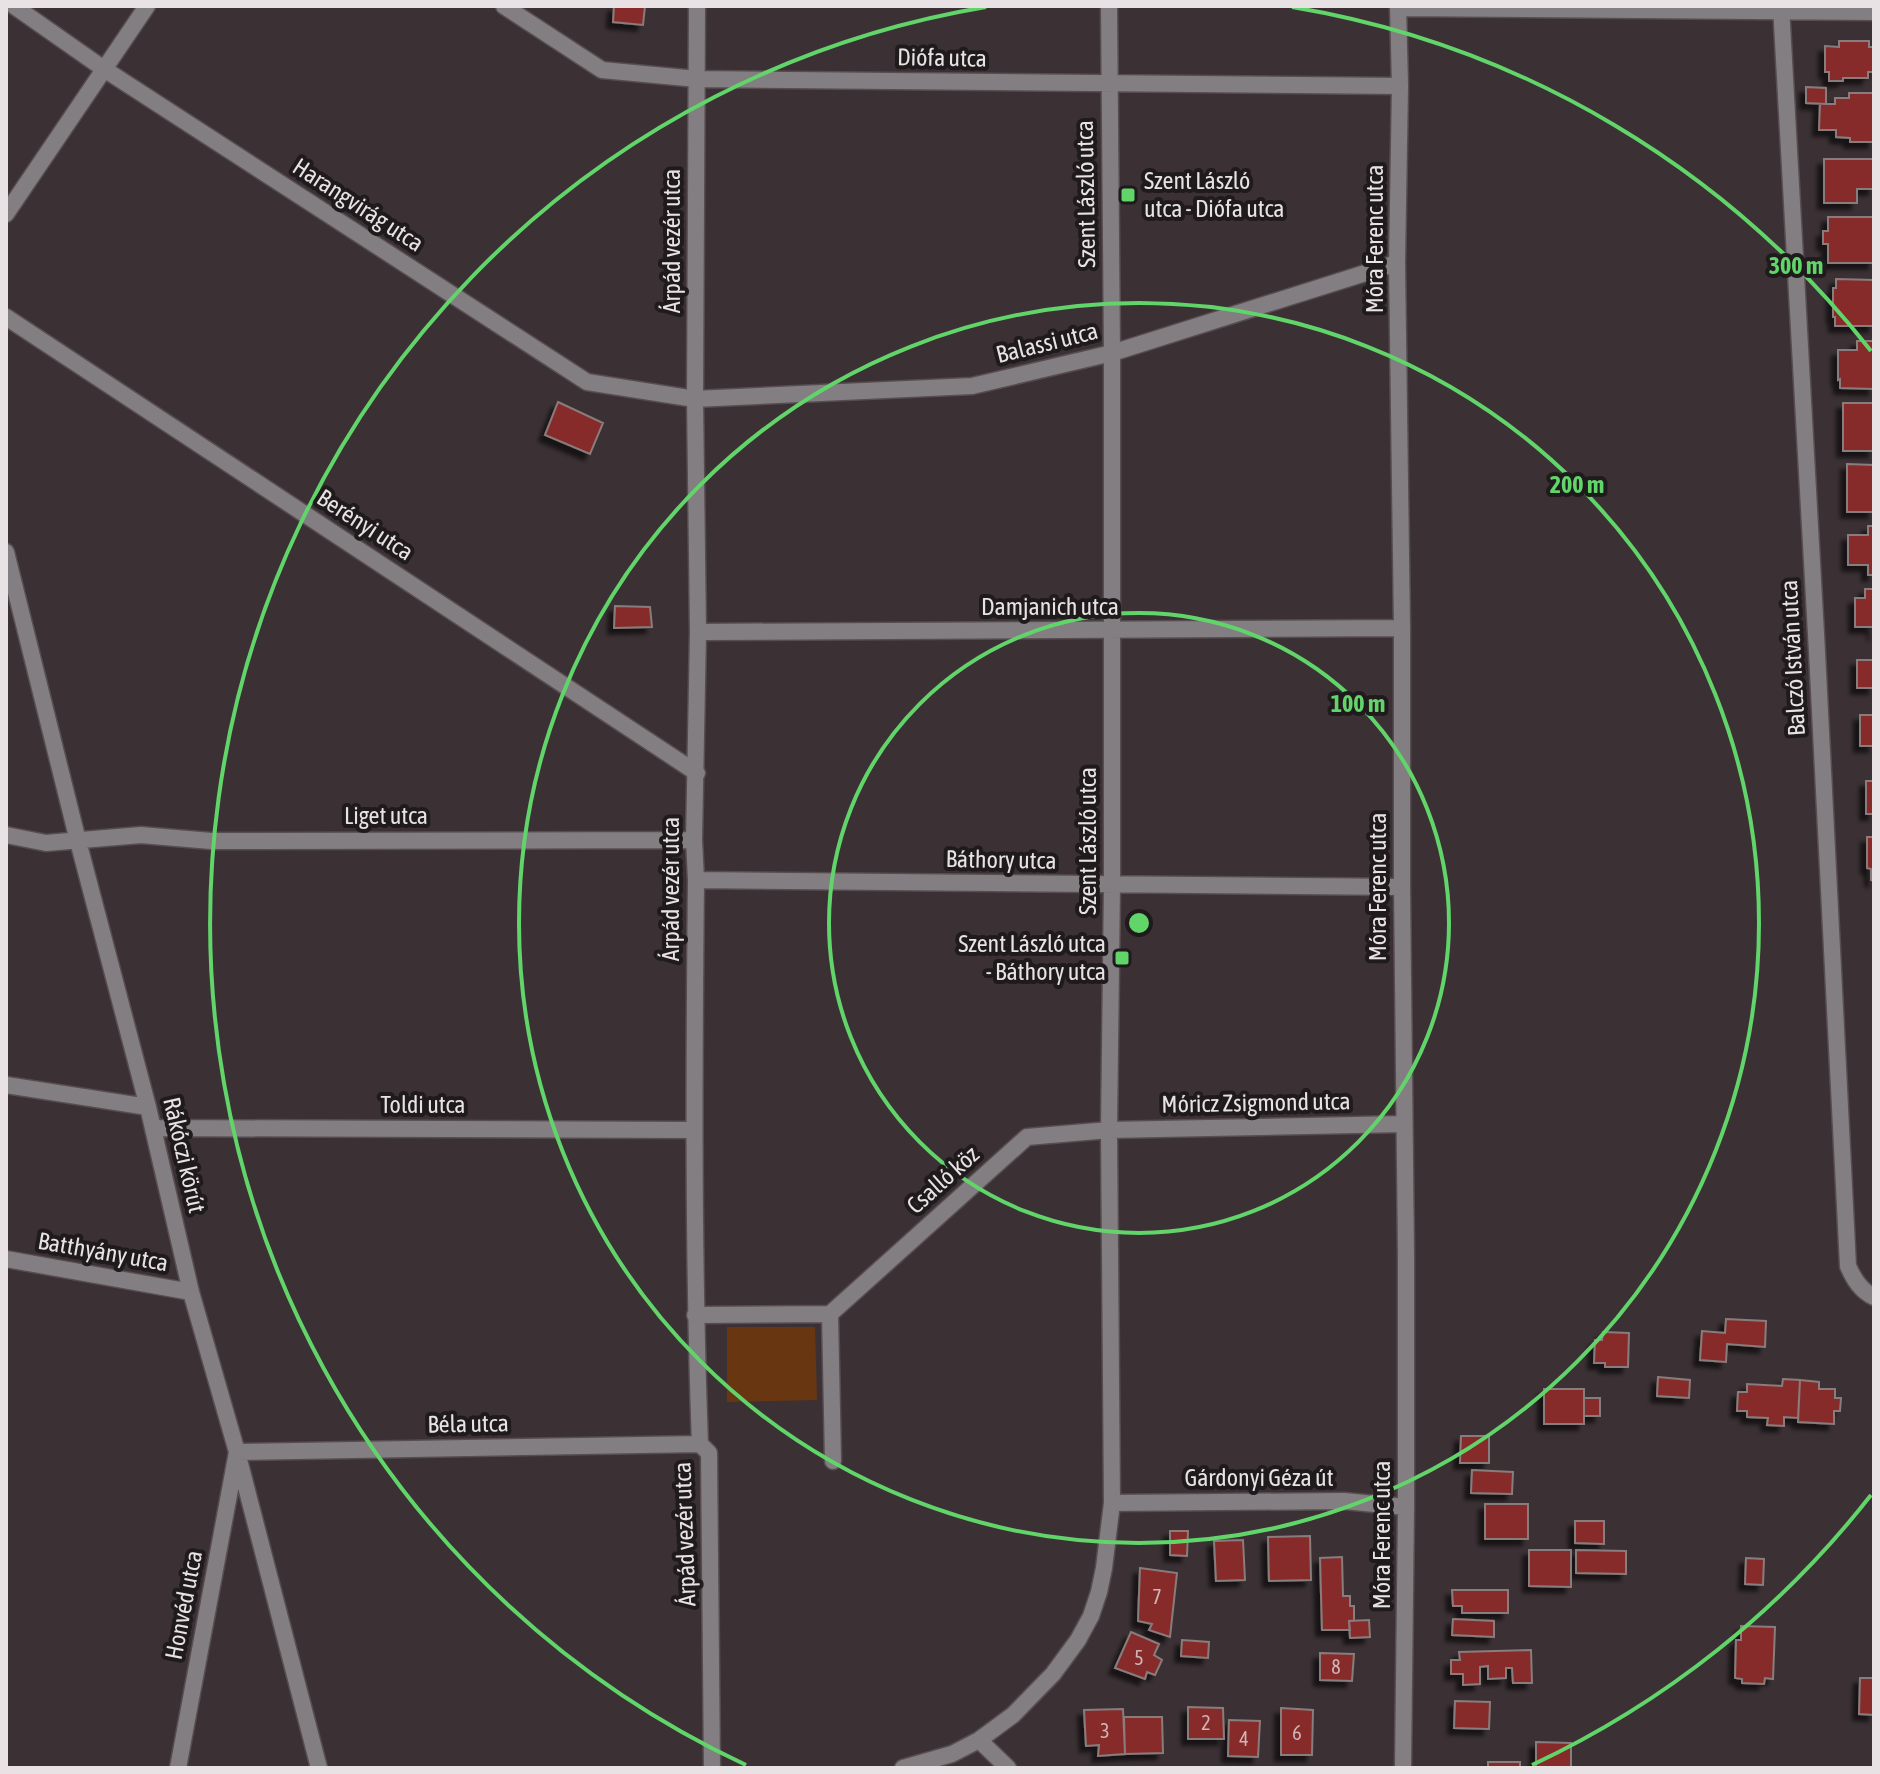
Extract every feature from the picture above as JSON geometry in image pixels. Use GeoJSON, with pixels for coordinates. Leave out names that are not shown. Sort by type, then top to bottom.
{"type":"FeatureCollection","features":[{"type":"Feature","properties":{"kind":"street","name":"Harangvirág utca"},"geometry":{"type":"LineString","coordinates":[[14,6],[104,69],[587,382],[695,399]]}},
{"type":"Feature","properties":{"kind":"street"},"geometry":{"type":"LineString","coordinates":[[6,214],[147,6]]}},
{"type":"Feature","properties":{"kind":"street","name":"Diófa utca"},"geometry":{"type":"LineString","coordinates":[[504,6],[602,70],[697,79],[1400,86]]}},
{"type":"Feature","properties":{"kind":"street","name":"Árpád vezér utca"},"geometry":{"type":"LineString","coordinates":[[697,6],[695,399],[698,632],[693,1130],[700,1444],[709,1453],[712,1768]]}},
{"type":"Feature","properties":{"kind":"street","name":"Szent László utca"},"geometry":{"type":"LineString","coordinates":[[903,1768],[952,1754],[979,1740],[1013,1715],[1053,1674],[1091,1616],[1104,1568],[1112,1503],[1109,6]]}},
{"type":"Feature","properties":{"kind":"street"},"geometry":{"type":"LineString","coordinates":[[1398,7],[1781,8],[1874,12]]}},
{"type":"Feature","properties":{"kind":"street","name":"Móra Ferenc utca"},"geometry":{"type":"LineString","coordinates":[[1398,7],[1406,1507],[1403,1768]]}},
{"type":"Feature","properties":{"kind":"street","name":"Balczó István utca"},"geometry":{"type":"LineString","coordinates":[[1781,8],[1848,1266],[1853,1279],[1874,1297]]}},
{"type":"Feature","properties":{"kind":"street","name":"Balassi utca"},"geometry":{"type":"LineString","coordinates":[[695,399],[972,386],[1112,353],[1397,263]]}},
{"type":"Feature","properties":{"kind":"street","name":"Berényi utca"},"geometry":{"type":"LineString","coordinates":[[6,317],[697,773]]}},
{"type":"Feature","properties":{"kind":"street","name":"Rákóczi körút"},"geometry":{"type":"LineString","coordinates":[[6,552],[148,1107],[191,1292],[237,1452],[319,1768]]}},
{"type":"Feature","properties":{"kind":"street","name":"Damjanich utca"},"geometry":{"type":"LineString","coordinates":[[698,632],[1402,628]]}},
{"type":"Feature","properties":{"kind":"street","name":"Liget utca"},"geometry":{"type":"LineString","coordinates":[[6,835],[46,843],[141,835],[211,841],[694,840]]}},
{"type":"Feature","properties":{"kind":"street","name":"Báthory utca"},"geometry":{"type":"LineString","coordinates":[[696,880],[1402,887]]}},
{"type":"Feature","properties":{"kind":"street"},"geometry":{"type":"LineString","coordinates":[[6,1085],[148,1107]]}},
{"type":"Feature","properties":{"kind":"street","name":"Móricz Zsigmond utca"},"geometry":{"type":"LineString","coordinates":[[1109,1130],[1404,1124]]}},
{"type":"Feature","properties":{"kind":"street","name":"Toldi utca"},"geometry":{"type":"LineString","coordinates":[[153,1128],[693,1130]]}},
{"type":"Feature","properties":{"kind":"street","name":"Csalló köz"},"geometry":{"type":"LineString","coordinates":[[830,1314],[1027,1137],[1109,1130]]}},
{"type":"Feature","properties":{"kind":"street","name":"Batthyány utca"},"geometry":{"type":"LineString","coordinates":[[6,1259],[191,1292]]}},
{"type":"Feature","properties":{"kind":"street"},"geometry":{"type":"LineString","coordinates":[[695,1315],[830,1314],[833,1461]]}},
{"type":"Feature","properties":{"kind":"street","name":"Béla utca"},"geometry":{"type":"LineString","coordinates":[[237,1452],[700,1444]]}},
{"type":"Feature","properties":{"kind":"street","name":"Honvéd utca"},"geometry":{"type":"LineString","coordinates":[[178,1768],[237,1452]]}},
{"type":"Feature","properties":{"kind":"street","name":"Gárdonyi Géza út"},"geometry":{"type":"LineString","coordinates":[[1112,1503],[1344,1501],[1406,1507]]}},
{"type":"Feature","properties":{"kind":"street"},"geometry":{"type":"LineString","coordinates":[[979,1740],[1008,1768]]}},
{"type":"Feature","properties":{"kind":"shaded area"},"geometry":{"type":"Polygon","coordinates":[[[727,1327],[815,1327],[817,1400],[727,1402],[727,1327]]]}},
{"type":"Feature","properties":{"kind":"building"},"geometry":{"type":"Polygon","coordinates":[[[614,6],[645,6],[643,25],[613,22],[614,6]]]}},
{"type":"Feature","properties":{"kind":"building"},"geometry":{"type":"Polygon","coordinates":[[[1839,41],[1869,41],[1869,47],[1874,47],[1874,72],[1868,72],[1868,78],[1829,81],[1829,72],[1825,72],[1825,46],[1839,47],[1839,41]]]}},
{"type":"Feature","properties":{"kind":"building"},"geometry":{"type":"Polygon","coordinates":[[[1806,87],[1826,88],[1826,104],[1806,103],[1806,87]]]}},
{"type":"Feature","properties":{"kind":"building"},"geometry":{"type":"Polygon","coordinates":[[[1849,93],[1874,93],[1874,142],[1850,142],[1850,138],[1836,137],[1836,130],[1819,130],[1820,104],[1835,104],[1835,98],[1849,98],[1849,93]]]}},
{"type":"Feature","properties":{"kind":"building"},"geometry":{"type":"Polygon","coordinates":[[[1824,159],[1874,159],[1874,189],[1857,189],[1857,203],[1824,203],[1824,159]]]}},
{"type":"Feature","properties":{"kind":"building"},"geometry":{"type":"Polygon","coordinates":[[[1828,217],[1874,217],[1874,263],[1828,263],[1828,244],[1823,244],[1823,231],[1828,231],[1828,217]]]}},
{"type":"Feature","properties":{"kind":"building"},"geometry":{"type":"Polygon","coordinates":[[[1836,279],[1874,280],[1874,326],[1835,326],[1833,288],[1836,288],[1836,279]]]}},
{"type":"Feature","properties":{"kind":"building"},"geometry":{"type":"Polygon","coordinates":[[[1857,341],[1874,341],[1874,389],[1840,388],[1838,350],[1857,350],[1857,341]]]}},
{"type":"Feature","properties":{"kind":"building"},"geometry":{"type":"Polygon","coordinates":[[[558,402],[603,423],[590,454],[545,435],[558,402]]]}},
{"type":"Feature","properties":{"kind":"building"},"geometry":{"type":"Polygon","coordinates":[[[1843,403],[1874,403],[1874,451],[1843,451],[1843,403]]]}},
{"type":"Feature","properties":{"kind":"building"},"geometry":{"type":"Polygon","coordinates":[[[1847,464],[1874,465],[1874,512],[1847,512],[1847,464]]]}},
{"type":"Feature","properties":{"kind":"building"},"geometry":{"type":"Polygon","coordinates":[[[1868,526],[1874,526],[1874,575],[1868,575],[1868,565],[1848,565],[1848,535],[1868,535],[1868,526]]]}},
{"type":"Feature","properties":{"kind":"building"},"geometry":{"type":"Polygon","coordinates":[[[1865,589],[1874,589],[1874,636],[1873,627],[1855,627],[1855,598],[1865,598],[1865,589]]]}},
{"type":"Feature","properties":{"kind":"building"},"geometry":{"type":"Polygon","coordinates":[[[615,606],[650,607],[652,627],[614,628],[615,606]]]}},
{"type":"Feature","properties":{"kind":"building"},"geometry":{"type":"Polygon","coordinates":[[[1857,660],[1874,660],[1874,688],[1857,688],[1857,660]]]}},
{"type":"Feature","properties":{"kind":"building"},"geometry":{"type":"Polygon","coordinates":[[[1860,715],[1874,715],[1874,746],[1860,746],[1860,715]]]}},
{"type":"Feature","properties":{"kind":"building"},"geometry":{"type":"Polygon","coordinates":[[[1866,781],[1874,781],[1874,814],[1866,814],[1866,781]]]}},
{"type":"Feature","properties":{"kind":"building"},"geometry":{"type":"Polygon","coordinates":[[[1867,837],[1874,837],[1874,881],[1871,880],[1871,869],[1867,868],[1867,837]]]}},
{"type":"Feature","properties":{"kind":"building"},"geometry":{"type":"Polygon","coordinates":[[[1726,1319],[1766,1321],[1765,1347],[1727,1344],[1726,1362],[1700,1360],[1702,1331],[1725,1333],[1726,1319]]]}},
{"type":"Feature","properties":{"kind":"building"},"geometry":{"type":"Polygon","coordinates":[[[1603,1332],[1629,1333],[1628,1367],[1605,1367],[1605,1363],[1594,1363],[1595,1340],[1602,1340],[1603,1332]]]}},
{"type":"Feature","properties":{"kind":"building"},"geometry":{"type":"Polygon","coordinates":[[[1658,1377],[1690,1380],[1689,1398],[1657,1396],[1658,1377]]]}},
{"type":"Feature","properties":{"kind":"building"},"geometry":{"type":"Polygon","coordinates":[[[1783,1379],[1800,1380],[1798,1418],[1784,1417],[1784,1426],[1767,1425],[1768,1418],[1747,1417],[1747,1411],[1737,1411],[1738,1392],[1747,1392],[1747,1384],[1782,1386],[1783,1379]]]}},
{"type":"Feature","properties":{"kind":"building"},"geometry":{"type":"Polygon","coordinates":[[[1800,1380],[1819,1382],[1819,1389],[1835,1389],[1835,1398],[1841,1398],[1840,1411],[1834,1411],[1834,1424],[1798,1422],[1800,1380]]]}},
{"type":"Feature","properties":{"kind":"building"},"geometry":{"type":"Polygon","coordinates":[[[1544,1389],[1584,1389],[1584,1424],[1544,1424],[1544,1389]]]}},
{"type":"Feature","properties":{"kind":"building"},"geometry":{"type":"Polygon","coordinates":[[[1584,1398],[1600,1398],[1600,1416],[1584,1416],[1584,1398]]]}},
{"type":"Feature","properties":{"kind":"building"},"geometry":{"type":"Polygon","coordinates":[[[1461,1436],[1489,1436],[1489,1463],[1460,1463],[1461,1436]]]}},
{"type":"Feature","properties":{"kind":"building"},"geometry":{"type":"Polygon","coordinates":[[[1472,1470],[1513,1472],[1512,1494],[1471,1493],[1472,1470]]]}},
{"type":"Feature","properties":{"kind":"building"},"geometry":{"type":"Polygon","coordinates":[[[1485,1504],[1528,1504],[1528,1539],[1485,1539],[1485,1504]]]}},
{"type":"Feature","properties":{"kind":"building"},"geometry":{"type":"Polygon","coordinates":[[[1575,1521],[1604,1521],[1604,1544],[1575,1543],[1575,1521]]]}},
{"type":"Feature","properties":{"kind":"building"},"geometry":{"type":"Polygon","coordinates":[[[1170,1531],[1188,1531],[1187,1556],[1170,1555],[1170,1531]]]}},
{"type":"Feature","properties":{"kind":"building"},"geometry":{"type":"Polygon","coordinates":[[[1310,1536],[1311,1580],[1269,1581],[1268,1537],[1310,1536]]]}},
{"type":"Feature","properties":{"kind":"building"},"geometry":{"type":"Polygon","coordinates":[[[1243,1540],[1245,1580],[1216,1581],[1214,1541],[1243,1540]]]}},
{"type":"Feature","properties":{"kind":"building"},"geometry":{"type":"Polygon","coordinates":[[[1529,1550],[1571,1550],[1571,1587],[1529,1586],[1529,1550]]]}},
{"type":"Feature","properties":{"kind":"building"},"geometry":{"type":"Polygon","coordinates":[[[1576,1550],[1626,1551],[1626,1574],[1576,1573],[1576,1550]]]}},
{"type":"Feature","properties":{"kind":"building"},"geometry":{"type":"Polygon","coordinates":[[[1342,1557],[1343,1596],[1350,1596],[1354,1621],[1349,1621],[1350,1630],[1322,1630],[1320,1558],[1342,1557]]]}},
{"type":"Feature","properties":{"kind":"building"},"geometry":{"type":"Polygon","coordinates":[[[1746,1558],[1764,1559],[1763,1585],[1745,1584],[1746,1558]]]}},
{"type":"Feature","properties":{"kind":"building"},"geometry":{"type":"Polygon","coordinates":[[[1140,1568],[1177,1573],[1170,1637],[1149,1630],[1152,1624],[1138,1621],[1140,1568]]]}},
{"type":"Feature","properties":{"kind":"building"},"geometry":{"type":"Polygon","coordinates":[[[1452,1590],[1508,1590],[1508,1613],[1462,1613],[1462,1606],[1453,1606],[1452,1590]]]}},
{"type":"Feature","properties":{"kind":"building"},"geometry":{"type":"Polygon","coordinates":[[[1453,1619],[1494,1621],[1494,1637],[1452,1635],[1453,1619]]]}},
{"type":"Feature","properties":{"kind":"building"},"geometry":{"type":"Polygon","coordinates":[[[1369,1620],[1370,1637],[1350,1638],[1349,1621],[1369,1620]]]}},
{"type":"Feature","properties":{"kind":"building"},"geometry":{"type":"Polygon","coordinates":[[[1741,1626],[1775,1627],[1773,1679],[1765,1678],[1764,1684],[1742,1683],[1742,1679],[1735,1678],[1736,1640],[1741,1640],[1741,1626]]]}},
{"type":"Feature","properties":{"kind":"building"},"geometry":{"type":"Polygon","coordinates":[[[1131,1632],[1159,1644],[1154,1655],[1162,1660],[1155,1675],[1147,1672],[1145,1679],[1115,1668],[1131,1632]]]}},
{"type":"Feature","properties":{"kind":"building"},"geometry":{"type":"Polygon","coordinates":[[[1182,1640],[1209,1642],[1208,1658],[1181,1656],[1182,1640]]]}},
{"type":"Feature","properties":{"kind":"building"},"geometry":{"type":"Polygon","coordinates":[[[1531,1650],[1532,1683],[1513,1683],[1512,1668],[1506,1668],[1506,1678],[1488,1679],[1488,1666],[1480,1667],[1480,1684],[1463,1685],[1463,1674],[1451,1674],[1451,1660],[1460,1660],[1459,1652],[1531,1650]]]}},
{"type":"Feature","properties":{"kind":"building"},"geometry":{"type":"Polygon","coordinates":[[[1320,1653],[1354,1654],[1352,1681],[1320,1680],[1320,1653]]]}},
{"type":"Feature","properties":{"kind":"building"},"geometry":{"type":"Polygon","coordinates":[[[1860,1678],[1874,1678],[1874,1715],[1859,1714],[1860,1678]]]}},
{"type":"Feature","properties":{"kind":"building"},"geometry":{"type":"Polygon","coordinates":[[[1455,1701],[1490,1702],[1489,1729],[1454,1728],[1455,1701]]]}},
{"type":"Feature","properties":{"kind":"building"},"geometry":{"type":"Polygon","coordinates":[[[1188,1707],[1223,1708],[1224,1739],[1188,1739],[1188,1707]]]}},
{"type":"Feature","properties":{"kind":"building"},"geometry":{"type":"Polygon","coordinates":[[[1281,1708],[1313,1710],[1312,1755],[1281,1755],[1281,1708]]]}},
{"type":"Feature","properties":{"kind":"building"},"geometry":{"type":"Polygon","coordinates":[[[1123,1709],[1125,1754],[1098,1756],[1099,1745],[1086,1746],[1084,1710],[1123,1709]]]}},
{"type":"Feature","properties":{"kind":"building"},"geometry":{"type":"Polygon","coordinates":[[[1124,1717],[1162,1717],[1163,1753],[1125,1754],[1124,1717]]]}},
{"type":"Feature","properties":{"kind":"building"},"geometry":{"type":"Polygon","coordinates":[[[1229,1720],[1260,1721],[1258,1757],[1228,1756],[1229,1720]]]}},
{"type":"Feature","properties":{"kind":"building"},"geometry":{"type":"Polygon","coordinates":[[[1536,1742],[1571,1743],[1571,1768],[1536,1768],[1536,1742]]]}},
{"type":"Feature","properties":{"kind":"building"},"geometry":{"type":"Polygon","coordinates":[[[1488,1762],[1520,1762],[1520,1768],[1488,1768],[1488,1762]]]}},
{"type":"Feature","properties":{"kind":"place","name":"Szent László utca - Diófa utca"},"geometry":{"type":"Point","coordinates":[1128,195]}},
{"type":"Feature","properties":{"kind":"place","name":"Szent László utca - Báthory utca"},"geometry":{"type":"Point","coordinates":[1122,958]}}]}
